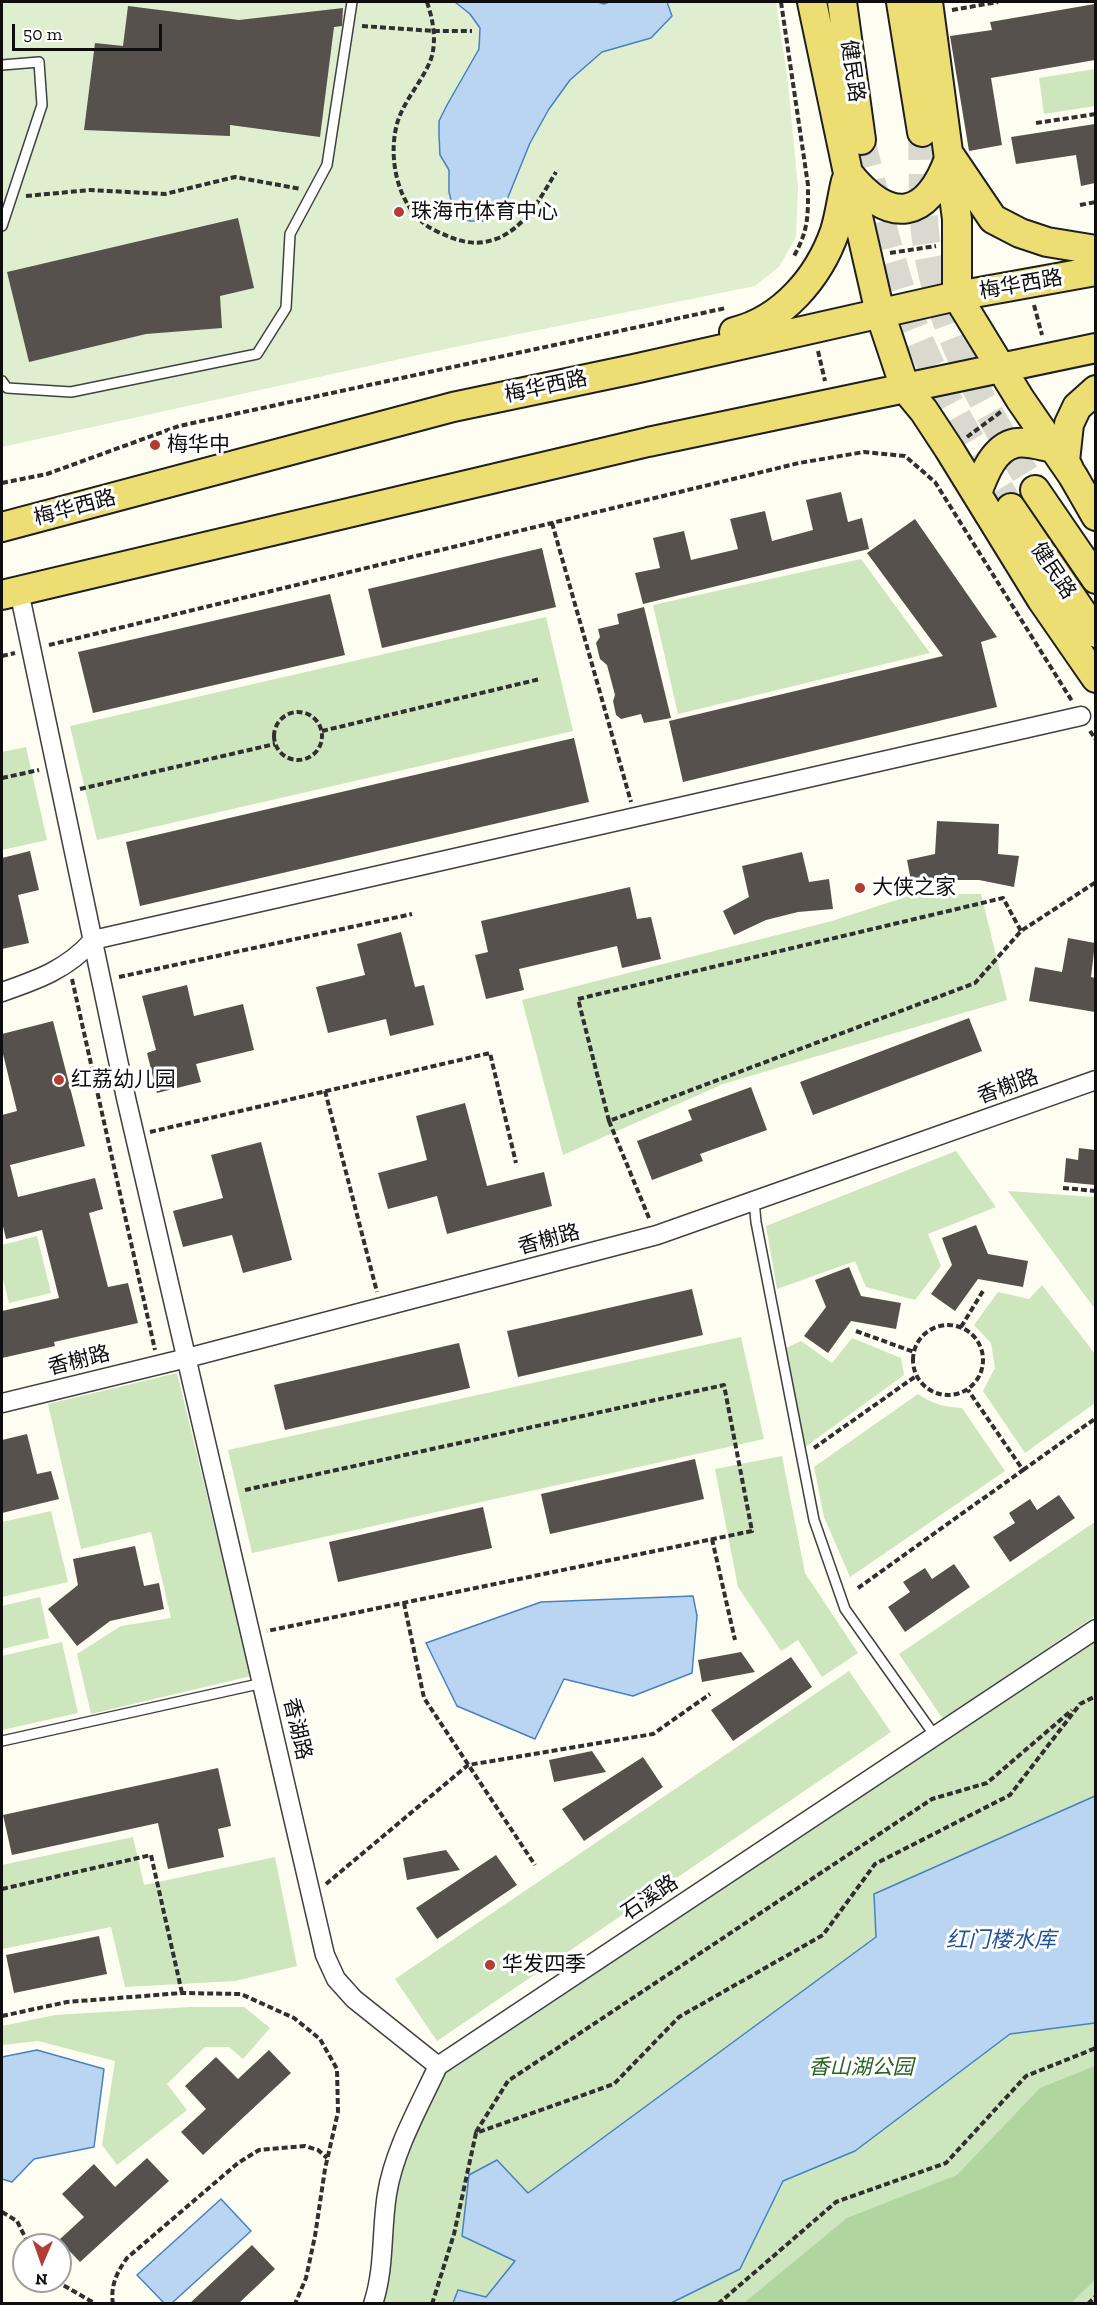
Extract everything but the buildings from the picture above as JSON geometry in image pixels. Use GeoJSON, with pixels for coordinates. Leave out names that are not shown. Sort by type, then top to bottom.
{"type":"FeatureCollection","features":[{"type":"Feature","properties":{"kind":"main road"},"geometry":{"type":"LineString","coordinates":[[812,2],[880,313],[905,388],[924,411],[1042,600],[1095,678]]}},
{"type":"Feature","properties":{"kind":"main road","name":"健民路"},"geometry":{"type":"LineString","coordinates":[[842,2],[861,140]]}},
{"type":"Feature","properties":{"kind":"main road"},"geometry":{"type":"LineString","coordinates":[[901,2],[922,132]]}},
{"type":"Feature","properties":{"kind":"main road"},"geometry":{"type":"LineString","coordinates":[[929,8],[957,219],[957,296],[1001,368],[1073,476]]}},
{"type":"Feature","properties":{"kind":"main road"},"geometry":{"type":"LineString","coordinates":[[848,173],[862,192],[883,205],[900,208],[914,207],[928,199],[936,188],[950,156]]}},
{"type":"Feature","properties":{"kind":"main road"},"geometry":{"type":"LineString","coordinates":[[950,156],[993,219],[1020,233],[1047,242],[1095,250]]}},
{"type":"Feature","properties":{"kind":"main road"},"geometry":{"type":"LineString","coordinates":[[634,369],[688,343],[745,329],[765,321],[780,310],[813,277],[835,231],[848,173]]}},
{"type":"Feature","properties":{"kind":"main road","name":"梅华西路"},"geometry":{"type":"LineString","coordinates":[[2,527],[453,407],[634,369],[957,296],[1095,271]]}},
{"type":"Feature","properties":{"kind":"main road"},"geometry":{"type":"LineString","coordinates":[[10,593],[648,442],[1095,348]]}},
{"type":"Feature","properties":{"kind":"main road"},"geometry":{"type":"LineString","coordinates":[[1095,390],[1077,406],[1069,424],[1065,460],[1095,516]]}},
{"type":"Feature","properties":{"kind":"main road"},"geometry":{"type":"LineString","coordinates":[[977,493],[984,472],[1005,448],[1016,443],[1054,448]]}},
{"type":"Feature","properties":{"kind":"main road","name":"健民路"},"geometry":{"type":"LineString","coordinates":[[1035,490],[1095,579]]}},
{"type":"Feature","properties":{"kind":"main road","name":"健民路"},"geometry":{"type":"LineString","coordinates":[[1011,508],[1095,633]]}},
{"type":"Feature","properties":{"kind":"street","name":"香湖路"},"geometry":{"type":"LineString","coordinates":[[10,593],[31,650],[135,1135],[325,1955],[336,1979],[354,1999],[438,2066]]}},
{"type":"Feature","properties":{"kind":"street"},"geometry":{"type":"LineString","coordinates":[[2,992],[46,976],[69,963],[93,940],[1081,716]]}},
{"type":"Feature","properties":{"kind":"street","name":"香榭路"},"geometry":{"type":"LineString","coordinates":[[2,1403],[187,1358],[657,1235],[1095,1080]]}},
{"type":"Feature","properties":{"kind":"street","name":"石溪路"},"geometry":{"type":"LineString","coordinates":[[438,2066],[1095,1629]]}},
{"type":"Feature","properties":{"kind":"street"},"geometry":{"type":"LineString","coordinates":[[373,2304],[380,2276],[387,2195],[392,2172],[438,2066]]}},
{"type":"Feature","properties":{"kind":"lane"},"geometry":{"type":"LineString","coordinates":[[2,381],[7,388],[71,392],[257,354],[286,308],[290,234],[327,165],[352,2]]}},
{"type":"Feature","properties":{"kind":"lane"},"geometry":{"type":"LineString","coordinates":[[2,65],[39,62],[42,105],[2,226]]}},
{"type":"Feature","properties":{"kind":"lane"},"geometry":{"type":"LineString","coordinates":[[754,1201],[756,1222],[814,1520],[845,1609],[935,1736]]}},
{"type":"Feature","properties":{"kind":"lane"},"geometry":{"type":"LineString","coordinates":[[2,1741],[263,1683]]}},
{"type":"Feature","properties":{"kind":"path"},"geometry":{"type":"LineString","coordinates":[[427,2],[434,26],[431,57],[396,128],[396,178],[407,203],[426,226],[458,241],[483,244],[501,237],[524,221],[556,172]]}},
{"type":"Feature","properties":{"kind":"path"},"geometry":{"type":"LineString","coordinates":[[781,2],[808,185],[805,235],[792,259]]}},
{"type":"Feature","properties":{"kind":"path"},"geometry":{"type":"LineString","coordinates":[[929,8],[998,2]]}},
{"type":"Feature","properties":{"kind":"path"},"geometry":{"type":"LineString","coordinates":[[348,25],[434,31],[472,31]]}},
{"type":"Feature","properties":{"kind":"path"},"geometry":{"type":"LineString","coordinates":[[1036,123],[1095,114]]}},
{"type":"Feature","properties":{"kind":"path"},"geometry":{"type":"LineString","coordinates":[[12,197],[90,190],[165,194],[235,177],[313,191]]}},
{"type":"Feature","properties":{"kind":"path"},"geometry":{"type":"LineString","coordinates":[[1080,205],[1095,202]]}},
{"type":"Feature","properties":{"kind":"path"},"geometry":{"type":"LineString","coordinates":[[2,483],[46,474],[179,426],[729,307]]}},
{"type":"Feature","properties":{"kind":"path"},"geometry":{"type":"LineString","coordinates":[[31,650],[799,463],[864,452],[905,456],[935,482],[1095,740]]}},
{"type":"Feature","properties":{"kind":"path"},"geometry":{"type":"LineString","coordinates":[[552,523],[635,817]]}},
{"type":"Feature","properties":{"kind":"path"},"geometry":{"type":"LineString","coordinates":[[322,731],[540,679]]}},
{"type":"Feature","properties":{"kind":"path"},"geometry":{"type":"LineString","coordinates":[[291,712],[307,713],[314,717],[322,731],[320,747],[308,758],[301,760],[285,756],[275,744],[274,728],[278,721],[291,712]]}},
{"type":"Feature","properties":{"kind":"path"},"geometry":{"type":"LineString","coordinates":[[62,793],[275,744]]}},
{"type":"Feature","properties":{"kind":"path"},"geometry":{"type":"LineString","coordinates":[[2,778],[56,766]]}},
{"type":"Feature","properties":{"kind":"path"},"geometry":{"type":"LineString","coordinates":[[609,1121],[975,983],[1021,931],[1095,882]]}},
{"type":"Feature","properties":{"kind":"path"},"geometry":{"type":"LineString","coordinates":[[657,1235],[609,1121],[578,999],[1003,898],[1021,931]]}},
{"type":"Feature","properties":{"kind":"path"},"geometry":{"type":"LineString","coordinates":[[101,981],[412,914]]}},
{"type":"Feature","properties":{"kind":"path"},"geometry":{"type":"LineString","coordinates":[[69,963],[158,1365]]}},
{"type":"Feature","properties":{"kind":"path"},"geometry":{"type":"LineString","coordinates":[[135,1135],[490,1053],[516,1163]]}},
{"type":"Feature","properties":{"kind":"path"},"geometry":{"type":"LineString","coordinates":[[325,1091],[381,1307]]}},
{"type":"Feature","properties":{"kind":"path"},"geometry":{"type":"LineString","coordinates":[[1063,1188],[1095,1191]]}},
{"type":"Feature","properties":{"kind":"path"},"geometry":{"type":"LineString","coordinates":[[960,1327],[983,1291]]}},
{"type":"Feature","properties":{"kind":"path"},"geometry":{"type":"LineString","coordinates":[[938,1326],[960,1327],[970,1332],[978,1340],[983,1350],[982,1372],[968,1390],[958,1395],[933,1392],[916,1376],[913,1364],[914,1352],[919,1340],[927,1331],[938,1326]]}},
{"type":"Feature","properties":{"kind":"path"},"geometry":{"type":"LineString","coordinates":[[856,1331],[914,1352]]}},
{"type":"Feature","properties":{"kind":"path"},"geometry":{"type":"LineString","coordinates":[[802,1457],[916,1376]]}},
{"type":"Feature","properties":{"kind":"path"},"geometry":{"type":"LineString","coordinates":[[245,1490],[724,1385],[752,1531],[252,1634]]}},
{"type":"Feature","properties":{"kind":"path"},"geometry":{"type":"LineString","coordinates":[[968,1390],[1023,1470]]}},
{"type":"Feature","properties":{"kind":"path"},"geometry":{"type":"LineString","coordinates":[[858,1588],[1095,1418]]}},
{"type":"Feature","properties":{"kind":"path"},"geometry":{"type":"LineString","coordinates":[[712,1539],[735,1640]]}},
{"type":"Feature","properties":{"kind":"path"},"geometry":{"type":"LineString","coordinates":[[404,1602],[424,1698],[535,1865]]}},
{"type":"Feature","properties":{"kind":"path"},"geometry":{"type":"LineString","coordinates":[[312,1896],[468,1765],[653,1734],[710,1694]]}},
{"type":"Feature","properties":{"kind":"path"},"geometry":{"type":"LineString","coordinates":[[432,2304],[454,2234],[476,2133],[508,2081],[932,1798],[987,1783],[1080,1704],[1095,1696]]}},
{"type":"Feature","properties":{"kind":"path"},"geometry":{"type":"LineString","coordinates":[[476,2133],[614,2084],[679,2017],[823,1935],[875,1864],[1010,1795],[1080,1704]]}},
{"type":"Feature","properties":{"kind":"path"},"geometry":{"type":"LineString","coordinates":[[2,1889],[151,1856],[182,1993]]}},
{"type":"Feature","properties":{"kind":"path"},"geometry":{"type":"LineString","coordinates":[[2,2016],[67,2002],[182,1993],[241,1994],[294,2018],[320,2039],[337,2069],[338,2112],[327,2158],[306,2278],[296,2304]]}},
{"type":"Feature","properties":{"kind":"path"},"geometry":{"type":"LineString","coordinates":[[718,2304],[836,2202],[945,2163],[1026,2076],[1095,2048]]}},
{"type":"Feature","properties":{"kind":"path"},"geometry":{"type":"LineString","coordinates":[[113,2304],[116,2274],[127,2258],[238,2163],[260,2150],[295,2146],[318,2150],[327,2158]]}},
{"type":"Feature","properties":{"kind":"path"},"geometry":{"type":"LineString","coordinates":[[2,2212],[17,2221],[23,2233]]}},
{"type":"Feature","properties":{"kind":"path"},"geometry":{"type":"LineString","coordinates":[[72,2290],[96,2304]]}},
{"type":"Feature","properties":{"kind":"path"},"geometry":{"type":"LineString","coordinates":[[1088,2304],[1095,2296]]}},
{"type":"Feature","properties":{"kind":"green space","name":"珠海市体育中心"},"geometry":{"type":"Polygon","coordinates":[[[2,2],[776,2],[788,83],[798,188],[796,237],[779,267],[755,286],[450,348],[2,447],[2,2]]]}},
{"type":"Feature","properties":{"kind":"green space"},"geometry":{"type":"Polygon","coordinates":[[[1095,69],[1095,106],[1044,114],[1039,78],[1095,69]]]}},
{"type":"Feature","properties":{"kind":"green space"},"geometry":{"type":"Polygon","coordinates":[[[861,559],[930,653],[678,714],[653,605],[861,559]]]}},
{"type":"Feature","properties":{"kind":"green space"},"geometry":{"type":"Polygon","coordinates":[[[546,617],[573,731],[97,840],[70,726],[546,617]]]}},
{"type":"Feature","properties":{"kind":"green space"},"geometry":{"type":"Polygon","coordinates":[[[26,747],[47,840],[2,850],[2,752],[26,747]]]}},
{"type":"Feature","properties":{"kind":"green space"},"geometry":{"type":"Polygon","coordinates":[[[915,894],[981,894],[1007,1000],[723,1084],[563,1155],[522,1000],[832,921],[915,894]]]}},
{"type":"Feature","properties":{"kind":"green space"},"geometry":{"type":"Polygon","coordinates":[[[956,1151],[996,1207],[928,1234],[941,1266],[915,1300],[866,1287],[855,1261],[777,1289],[766,1226],[956,1151]]]}},
{"type":"Feature","properties":{"kind":"green space"},"geometry":{"type":"Polygon","coordinates":[[[1008,1191],[1095,1197],[1095,1309],[1008,1191]]]}},
{"type":"Feature","properties":{"kind":"green space"},"geometry":{"type":"Polygon","coordinates":[[[37,1236],[51,1293],[9,1303],[2,1275],[2,1245],[37,1236]]]}},
{"type":"Feature","properties":{"kind":"green space"},"geometry":{"type":"Polygon","coordinates":[[[1042,1285],[1095,1354],[1095,1403],[1025,1453],[983,1391],[995,1368],[991,1343],[974,1325],[998,1292],[1029,1299],[1042,1285]]]}},
{"type":"Feature","properties":{"kind":"green space"},"geometry":{"type":"Polygon","coordinates":[[[741,1337],[764,1439],[252,1553],[228,1450],[741,1337]]]}},
{"type":"Feature","properties":{"kind":"green space"},"geometry":{"type":"Polygon","coordinates":[[[852,1338],[901,1358],[904,1375],[805,1447],[786,1348],[801,1341],[832,1363],[852,1338]]]}},
{"type":"Feature","properties":{"kind":"green space"},"geometry":{"type":"Polygon","coordinates":[[[177,1373],[251,1676],[91,1714],[77,1654],[121,1626],[171,1618],[151,1532],[81,1549],[48,1404],[177,1373]]]}},
{"type":"Feature","properties":{"kind":"green space"},"geometry":{"type":"Polygon","coordinates":[[[918,1394],[938,1404],[962,1408],[1005,1471],[850,1577],[824,1517],[814,1467],[918,1394]]]}},
{"type":"Feature","properties":{"kind":"green space"},"geometry":{"type":"Polygon","coordinates":[[[782,1456],[805,1573],[858,1653],[822,1677],[798,1640],[781,1651],[738,1587],[715,1469],[782,1456]]]}},
{"type":"Feature","properties":{"kind":"green space"},"geometry":{"type":"Polygon","coordinates":[[[51,1511],[68,1582],[2,1597],[2,1522],[51,1511]]]}},
{"type":"Feature","properties":{"kind":"green space"},"geometry":{"type":"Polygon","coordinates":[[[1095,1522],[1095,1616],[943,1719],[899,1654],[1095,1522]]]}},
{"type":"Feature","properties":{"kind":"green space"},"geometry":{"type":"Polygon","coordinates":[[[40,1597],[49,1638],[2,1649],[2,1606],[40,1597]]]}},
{"type":"Feature","properties":{"kind":"green space","name":"香山湖公园"},"geometry":{"type":"Polygon","coordinates":[[[1095,1630],[1095,2303],[373,2304],[387,2195],[438,2066],[1095,1630]]]}},
{"type":"Feature","properties":{"kind":"green space"},"geometry":{"type":"Polygon","coordinates":[[[62,1642],[78,1713],[2,1730],[2,1656],[62,1642]]]}},
{"type":"Feature","properties":{"kind":"green space"},"geometry":{"type":"Polygon","coordinates":[[[849,1671],[891,1732],[437,2041],[395,1979],[849,1671]]]}},
{"type":"Feature","properties":{"kind":"green space"},"geometry":{"type":"Polygon","coordinates":[[[133,1837],[144,1885],[275,1857],[297,1966],[235,1981],[125,1987],[111,1927],[2,1949],[2,1865],[133,1837]]]}},
{"type":"Feature","properties":{"kind":"green space"},"geometry":{"type":"Polygon","coordinates":[[[190,2007],[244,2007],[270,2028],[243,2059],[229,2047],[205,2047],[167,2084],[187,2110],[117,2165],[102,2145],[115,2061],[38,2041],[2,2045],[2,2026],[55,2015],[190,2007]]]}},
{"type":"Feature","properties":{"kind":"green space"},"geometry":{"type":"Polygon","coordinates":[[[1095,2066],[1095,2280],[1071,2303],[744,2303],[847,2218],[957,2175],[1040,2088],[1095,2066]]]}},
{"type":"Feature","properties":{"kind":"water"},"geometry":{"type":"Polygon","coordinates":[[[455,2],[598,2],[604,4],[609,2],[667,2],[672,16],[651,38],[602,52],[570,80],[549,109],[530,143],[502,212],[486,221],[470,221],[458,215],[453,208],[449,192],[449,170],[440,155],[439,121],[479,49],[480,28],[470,14],[455,2]]]}},
{"type":"Feature","properties":{"kind":"water"},"geometry":{"type":"Polygon","coordinates":[[[693,1596],[697,1616],[692,1673],[633,1696],[564,1679],[535,1739],[457,1706],[426,1643],[541,1602],[693,1596]]]}},
{"type":"Feature","properties":{"kind":"water","name":"红门楼水库"},"geometry":{"type":"Polygon","coordinates":[[[1095,1796],[1095,2023],[1010,2034],[855,2151],[783,2181],[740,2269],[671,2303],[453,2303],[458,2290],[486,2297],[515,2261],[462,2236],[469,2175],[497,2160],[528,2193],[876,1937],[874,1894],[1095,1796]]]}},
{"type":"Feature","properties":{"kind":"water"},"geometry":{"type":"Polygon","coordinates":[[[37,2050],[104,2069],[94,2147],[34,2159],[12,2182],[2,2179],[2,2057],[37,2050]]]}},
{"type":"Feature","properties":{"kind":"water"},"geometry":{"type":"Polygon","coordinates":[[[221,2199],[251,2231],[172,2303],[164,2303],[137,2275],[221,2199]]]}},
{"type":"Feature","properties":{"kind":"tunnel"},"geometry":{"type":"LineString","coordinates":[[922,132],[925,232],[940,302],[952,335],[982,399],[1035,490]]}},
{"type":"Feature","properties":{"kind":"tunnel"},"geometry":{"type":"LineString","coordinates":[[861,140],[891,255],[913,324],[946,395],[1011,508]]}},
{"type":"Feature","properties":{"kind":"place","name":"珠海市体育中心"},"geometry":{"type":"Point","coordinates":[399,212]}},
{"type":"Feature","properties":{"kind":"place","name":"梅华中"},"geometry":{"type":"Point","coordinates":[155,445]}},
{"type":"Feature","properties":{"kind":"place","name":"大侠之家"},"geometry":{"type":"Point","coordinates":[860,888]}},
{"type":"Feature","properties":{"kind":"place","name":"红荔幼儿园"},"geometry":{"type":"Point","coordinates":[59,1080]}},
{"type":"Feature","properties":{"kind":"place","name":"华发四季"},"geometry":{"type":"Point","coordinates":[490,1965]}}]}
